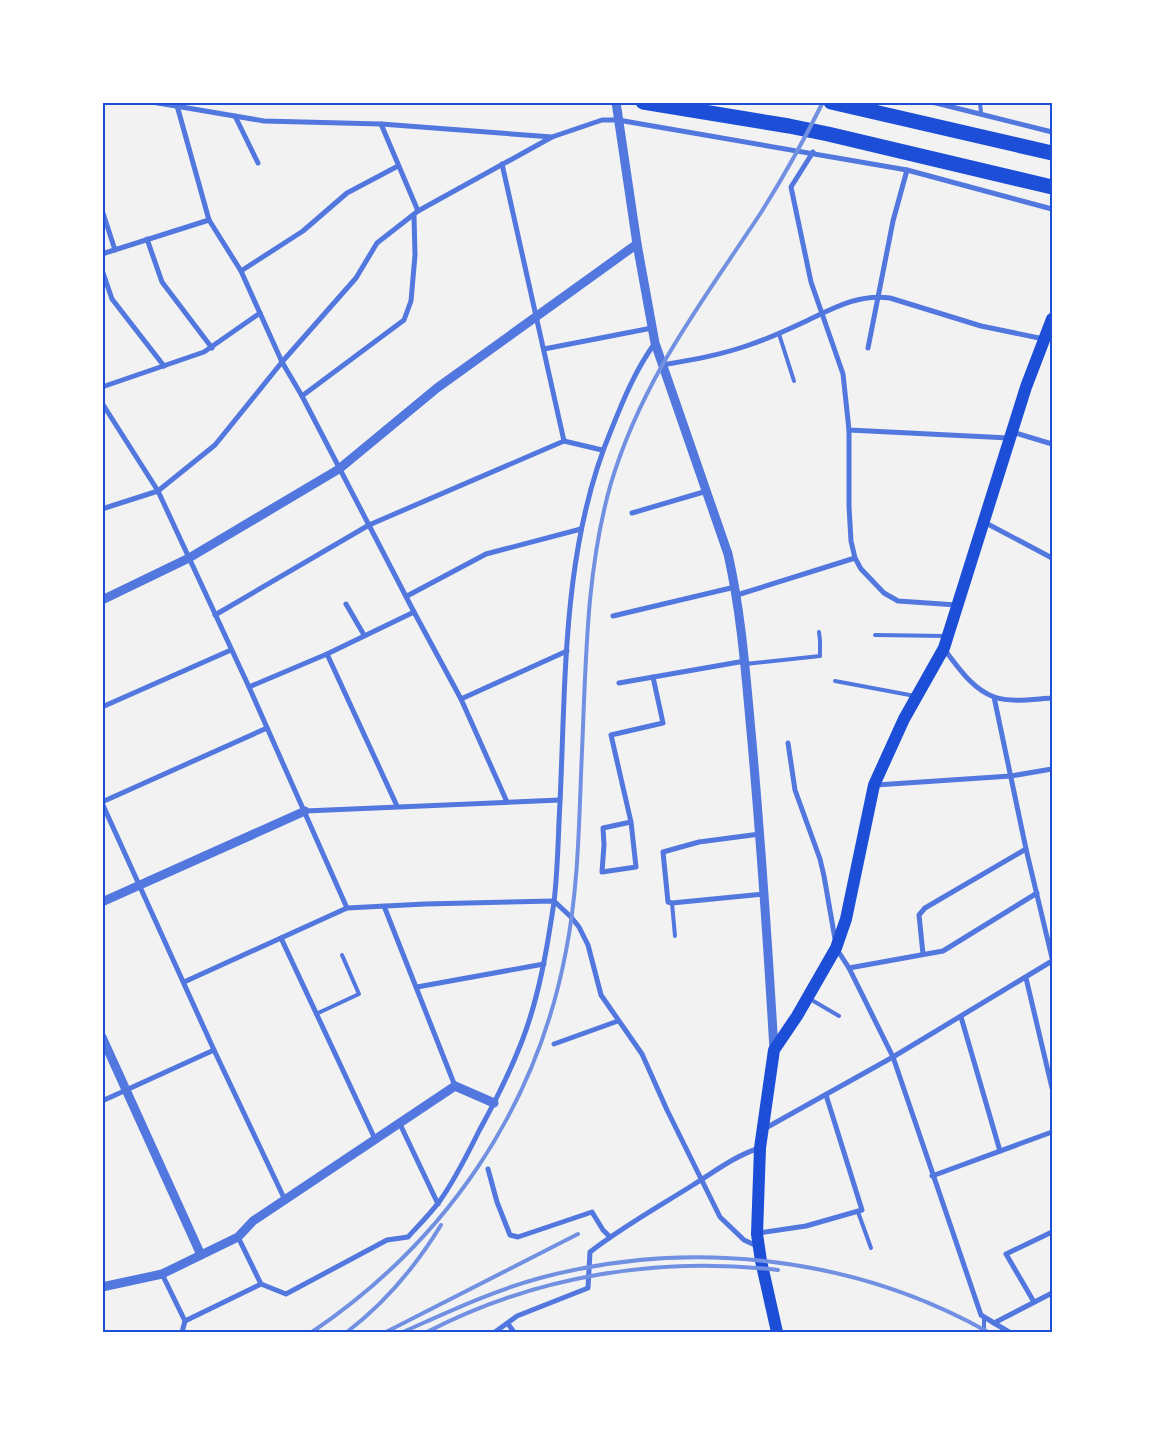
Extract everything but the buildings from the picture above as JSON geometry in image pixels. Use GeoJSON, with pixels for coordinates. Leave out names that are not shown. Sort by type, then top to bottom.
{"type":"FeatureCollection","features":[{"type":"Feature","properties":{"kind":"highway"},"geometry":{"type":"LineString","coordinates":[[643,102],[799,128],[958,163],[1052,187]]}},
{"type":"Feature","properties":{"kind":"highway"},"geometry":{"type":"LineString","coordinates":[[831,102],[1052,153]]}},
{"type":"Feature","properties":{"kind":"main road"},"geometry":{"type":"LineString","coordinates":[[777,1332],[761,1261],[758,1234],[760,1148],[774,1050],[836,948],[846,919],[874,785],[904,719],[946,642],[1026,387],[1052,323]]}},
{"type":"Feature","properties":{"kind":"street"},"geometry":{"type":"LineString","coordinates":[[152,102],[264,121],[381,124],[552,137]]}},
{"type":"Feature","properties":{"kind":"street"},"geometry":{"type":"LineString","coordinates":[[616,102],[637,244],[655,343],[708,491],[728,554],[736,591],[745,662],[765,894],[774,1050]]}},
{"type":"Feature","properties":{"kind":"street"},"geometry":{"type":"LineString","coordinates":[[932,102],[1052,132]]}},
{"type":"Feature","properties":{"kind":"street"},"geometry":{"type":"LineString","coordinates":[[176,105],[209,220],[240,271],[282,362],[302,396],[461,699],[507,802]]}},
{"type":"Feature","properties":{"kind":"street"},"geometry":{"type":"LineString","coordinates":[[235,116],[258,163]]}},
{"type":"Feature","properties":{"kind":"street"},"geometry":{"type":"LineString","coordinates":[[102,509],[158,491],[215,445],[282,362],[356,278],[377,242],[414,216],[418,211],[502,164],[552,137],[602,120],[618,120],[813,152],[907,170],[1052,209]]}},
{"type":"Feature","properties":{"kind":"street"},"geometry":{"type":"LineString","coordinates":[[381,124],[418,211]]}},
{"type":"Feature","properties":{"kind":"street"},"geometry":{"type":"LineString","coordinates":[[813,152],[791,187],[811,282],[843,374],[850,430],[849,506],[851,541],[855,558],[861,569],[884,593],[898,601],[959,605]]}},
{"type":"Feature","properties":{"kind":"street"},"geometry":{"type":"LineString","coordinates":[[502,164],[564,441]]}},
{"type":"Feature","properties":{"kind":"street"},"geometry":{"type":"LineString","coordinates":[[240,271],[303,231],[347,194],[398,166]]}},
{"type":"Feature","properties":{"kind":"street"},"geometry":{"type":"LineString","coordinates":[[868,348],[893,221],[907,170]]}},
{"type":"Feature","properties":{"kind":"street"},"geometry":{"type":"LineString","coordinates":[[102,210],[115,250]]}},
{"type":"Feature","properties":{"kind":"street"},"geometry":{"type":"LineString","coordinates":[[302,396],[404,320],[411,300],[415,255],[414,216]]}},
{"type":"Feature","properties":{"kind":"street"},"geometry":{"type":"LineString","coordinates":[[102,254],[209,220]]}},
{"type":"Feature","properties":{"kind":"street"},"geometry":{"type":"LineString","coordinates":[[147,240],[162,282],[212,348]]}},
{"type":"Feature","properties":{"kind":"street"},"geometry":{"type":"LineString","coordinates":[[102,600],[189,558],[339,469],[436,388],[637,244]]}},
{"type":"Feature","properties":{"kind":"street"},"geometry":{"type":"LineString","coordinates":[[102,270],[112,299],[164,366]]}},
{"type":"Feature","properties":{"kind":"street"},"geometry":{"type":"LineString","coordinates":[[662,366],[746,346],[780,334],[842,305],[877,296],[890,298],[981,326],[1044,339]]}},
{"type":"Feature","properties":{"kind":"street"},"geometry":{"type":"LineString","coordinates":[[102,387],[204,352],[260,313]]}},
{"type":"Feature","properties":{"kind":"street"},"geometry":{"type":"LineString","coordinates":[[544,349],[652,328]]}},
{"type":"Feature","properties":{"kind":"street"},"geometry":{"type":"LineString","coordinates":[[238,1237],[261,1284],[286,1294],[387,1240],[408,1237],[438,1204],[466,1158],[494,1103],[523,1039],[535,1000],[544,964],[554,900],[567,651],[575,564],[581,529],[602,450],[641,362],[655,343]]}},
{"type":"Feature","properties":{"kind":"street"},"geometry":{"type":"LineString","coordinates":[[102,403],[158,491],[305,811],[347,908]]}},
{"type":"Feature","properties":{"kind":"street"},"geometry":{"type":"LineString","coordinates":[[850,430],[1011,435],[1052,444]]}},
{"type":"Feature","properties":{"kind":"street"},"geometry":{"type":"LineString","coordinates":[[215,615],[369,525],[564,441],[602,450]]}},
{"type":"Feature","properties":{"kind":"street"},"geometry":{"type":"LineString","coordinates":[[632,512],[708,491]]}},
{"type":"Feature","properties":{"kind":"street"},"geometry":{"type":"LineString","coordinates":[[984,522],[1052,558]]}},
{"type":"Feature","properties":{"kind":"street"},"geometry":{"type":"LineString","coordinates":[[406,596],[486,554],[581,529]]}},
{"type":"Feature","properties":{"kind":"street"},"geometry":{"type":"LineString","coordinates":[[613,616],[736,591],[855,558]]}},
{"type":"Feature","properties":{"kind":"street"},"geometry":{"type":"LineString","coordinates":[[346,604],[364,636]]}},
{"type":"Feature","properties":{"kind":"street"},"geometry":{"type":"LineString","coordinates":[[249,688],[327,654],[414,612]]}},
{"type":"Feature","properties":{"kind":"street"},"geometry":{"type":"LineString","coordinates":[[946,642],[964,676],[978,688],[994,697],[1023,700],[1052,698]]}},
{"type":"Feature","properties":{"kind":"street"},"geometry":{"type":"LineString","coordinates":[[102,707],[231,650]]}},
{"type":"Feature","properties":{"kind":"street"},"geometry":{"type":"LineString","coordinates":[[461,699],[567,651]]}},
{"type":"Feature","properties":{"kind":"street"},"geometry":{"type":"LineString","coordinates":[[327,654],[397,806]]}},
{"type":"Feature","properties":{"kind":"street"},"geometry":{"type":"LineString","coordinates":[[619,683],[745,662]]}},
{"type":"Feature","properties":{"kind":"street"},"geometry":{"type":"LineString","coordinates":[[631,822],[603,828],[602,872],[636,867],[631,822],[611,735],[663,722],[653,677]]}},
{"type":"Feature","properties":{"kind":"street"},"geometry":{"type":"LineString","coordinates":[[764,1129],[893,1057],[1026,978],[1052,960],[994,697]]}},
{"type":"Feature","properties":{"kind":"street"},"geometry":{"type":"LineString","coordinates":[[266,728],[102,802],[214,1050],[285,1200]]}},
{"type":"Feature","properties":{"kind":"street"},"geometry":{"type":"LineString","coordinates":[[788,743],[796,790],[824,876],[836,948],[849,968],[893,1057],[980,1315],[1009,1332]]}},
{"type":"Feature","properties":{"kind":"street"},"geometry":{"type":"LineString","coordinates":[[874,785],[1011,776],[1052,769]]}},
{"type":"Feature","properties":{"kind":"street"},"geometry":{"type":"LineString","coordinates":[[102,902],[305,811],[560,800]]}},
{"type":"Feature","properties":{"kind":"street"},"geometry":{"type":"LineString","coordinates":[[760,834],[699,842],[663,852],[668,902],[672,904],[765,894]]}},
{"type":"Feature","properties":{"kind":"street"},"geometry":{"type":"LineString","coordinates":[[923,954],[919,915],[926,908],[1026,849]]}},
{"type":"Feature","properties":{"kind":"street"},"geometry":{"type":"LineString","coordinates":[[849,968],[943,951],[1037,893]]}},
{"type":"Feature","properties":{"kind":"street"},"geometry":{"type":"LineString","coordinates":[[184,982],[347,908],[554,900],[579,927],[588,946],[601,995],[642,1054],[720,1217],[744,1240],[760,1247]]}},
{"type":"Feature","properties":{"kind":"street"},"geometry":{"type":"LineString","coordinates":[[384,906],[455,1086],[494,1103]]}},
{"type":"Feature","properties":{"kind":"street"},"geometry":{"type":"LineString","coordinates":[[282,938],[375,1139]]}},
{"type":"Feature","properties":{"kind":"street"},"geometry":{"type":"LineString","coordinates":[[417,987],[544,964]]}},
{"type":"Feature","properties":{"kind":"street"},"geometry":{"type":"LineString","coordinates":[[1026,978],[1052,1088]]}},
{"type":"Feature","properties":{"kind":"street"},"geometry":{"type":"LineString","coordinates":[[961,1017],[1000,1151]]}},
{"type":"Feature","properties":{"kind":"street"},"geometry":{"type":"LineString","coordinates":[[554,1044],[618,1021]]}},
{"type":"Feature","properties":{"kind":"street"},"geometry":{"type":"LineString","coordinates":[[102,1037],[201,1256]]}},
{"type":"Feature","properties":{"kind":"street"},"geometry":{"type":"LineString","coordinates":[[102,1101],[214,1050]]}},
{"type":"Feature","properties":{"kind":"street"},"geometry":{"type":"LineString","coordinates":[[102,1287],[162,1274],[238,1237],[253,1220],[455,1086]]}},
{"type":"Feature","properties":{"kind":"street"},"geometry":{"type":"LineString","coordinates":[[758,1234],[806,1226],[862,1210],[826,1095]]}},
{"type":"Feature","properties":{"kind":"street"},"geometry":{"type":"LineString","coordinates":[[399,1122],[438,1204]]}},
{"type":"Feature","properties":{"kind":"street"},"geometry":{"type":"LineString","coordinates":[[932,1176],[1052,1132]]}},
{"type":"Feature","properties":{"kind":"street"},"geometry":{"type":"LineString","coordinates":[[495,1332],[517,1316],[588,1288],[590,1252],[610,1237],[701,1180],[748,1152],[760,1148]]}},
{"type":"Feature","properties":{"kind":"street"},"geometry":{"type":"LineString","coordinates":[[488,1169],[497,1202],[510,1235],[518,1237],[592,1212],[603,1230],[610,1237]]}},
{"type":"Feature","properties":{"kind":"street"},"geometry":{"type":"LineString","coordinates":[[1034,1302],[1006,1254],[1052,1232]]}},
{"type":"Feature","properties":{"kind":"street"},"geometry":{"type":"LineString","coordinates":[[162,1274],[185,1321],[182,1332]]}},
{"type":"Feature","properties":{"kind":"street"},"geometry":{"type":"LineString","coordinates":[[185,1321],[261,1284]]}},
{"type":"Feature","properties":{"kind":"street"},"geometry":{"type":"LineString","coordinates":[[994,1323],[1052,1293]]}},
{"type":"Feature","properties":{"kind":"street"},"geometry":{"type":"LineString","coordinates":[[508,1324],[514,1332]]}},
{"type":"Feature","properties":{"kind":"lane"},"geometry":{"type":"LineString","coordinates":[[980,102],[981,113]]}},
{"type":"Feature","properties":{"kind":"lane"},"geometry":{"type":"LineString","coordinates":[[780,334],[794,381]]}},
{"type":"Feature","properties":{"kind":"lane"},"geometry":{"type":"LineString","coordinates":[[745,662],[820,656],[819,632]]}},
{"type":"Feature","properties":{"kind":"lane"},"geometry":{"type":"LineString","coordinates":[[875,635],[946,642]]}},
{"type":"Feature","properties":{"kind":"lane"},"geometry":{"type":"LineString","coordinates":[[835,681],[917,697]]}},
{"type":"Feature","properties":{"kind":"lane"},"geometry":{"type":"LineString","coordinates":[[672,904],[675,936]]}},
{"type":"Feature","properties":{"kind":"lane"},"geometry":{"type":"LineString","coordinates":[[316,1014],[359,994],[342,955]]}},
{"type":"Feature","properties":{"kind":"lane"},"geometry":{"type":"LineString","coordinates":[[807,998],[839,1016]]}},
{"type":"Feature","properties":{"kind":"lane"},"geometry":{"type":"LineString","coordinates":[[858,1212],[871,1248]]}},
{"type":"Feature","properties":{"kind":"lane"},"geometry":{"type":"LineString","coordinates":[[984,1318],[984,1332]]}},
{"type":"Feature","properties":{"kind":"railway"},"geometry":{"type":"LineString","coordinates":[[312,1332],[360,1296],[404,1257],[443,1214],[478,1167],[508,1118],[532,1065],[552,1009],[566,951],[574,901],[592,582],[596,549],[611,483],[624,445],[657,374],[676,341],[770,198],[794,158],[823,102]]}},
{"type":"Feature","properties":{"kind":"railway"},"geometry":{"type":"LineString","coordinates":[[347,1332],[374,1309],[399,1283],[441,1225]]}},
{"type":"Feature","properties":{"kind":"railway"},"geometry":{"type":"LineString","coordinates":[[386,1332],[578,1234]]}},
{"type":"Feature","properties":{"kind":"railway"},"geometry":{"type":"LineString","coordinates":[[403,1332],[487,1296],[540,1278],[596,1266],[654,1259],[712,1257],[769,1262],[826,1271],[882,1286],[936,1306],[988,1332]]}},
{"type":"Feature","properties":{"kind":"railway"},"geometry":{"type":"LineString","coordinates":[[427,1332],[468,1313],[511,1297],[554,1284],[598,1275],[688,1266],[733,1266],[778,1270]]}}]}
